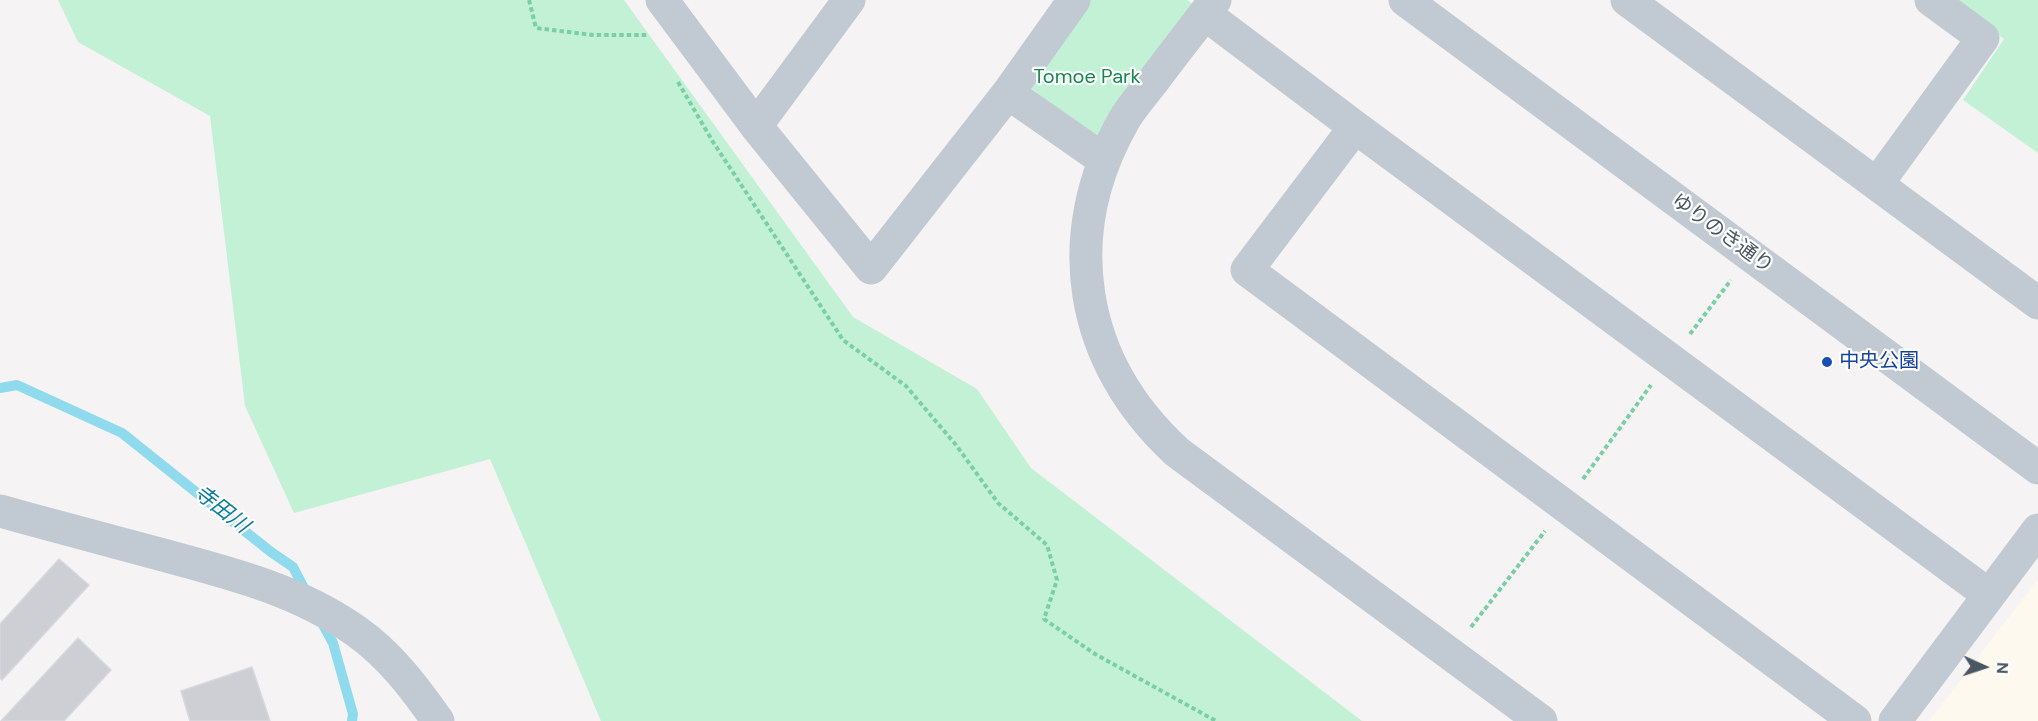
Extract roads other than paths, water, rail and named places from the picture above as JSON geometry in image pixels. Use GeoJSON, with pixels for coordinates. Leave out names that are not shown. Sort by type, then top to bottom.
{"type":"FeatureCollection","features":[{"type":"Feature","properties":{"kind":"street"},"geometry":{"type":"LineString","coordinates":[[662,0],[756,126],[871,268],[1008,93],[1074,0]]}},
{"type":"Feature","properties":{"kind":"street"},"geometry":{"type":"LineString","coordinates":[[756,126],[849,0]]}},
{"type":"Feature","properties":{"kind":"street","name":"ゆりのき通り"},"geometry":{"type":"LineString","coordinates":[[1405,0],[2038,468]]}},
{"type":"Feature","properties":{"kind":"street"},"geometry":{"type":"LineString","coordinates":[[1627,0],[2038,303]]}},
{"type":"Feature","properties":{"kind":"street"},"geometry":{"type":"LineString","coordinates":[[1877,184],[1983,38],[1931,0]]}},
{"type":"Feature","properties":{"kind":"street"},"geometry":{"type":"LineString","coordinates":[[1541,721],[1177,452],[1162,438],[1117,379],[1099,338],[1087,293],[1087,238],[1091,207],[1104,160],[1125,118],[1210,7],[1355,127],[1989,595]]}},
{"type":"Feature","properties":{"kind":"street"},"geometry":{"type":"LineString","coordinates":[[1008,93],[1104,160]]}},
{"type":"Feature","properties":{"kind":"street"},"geometry":{"type":"LineString","coordinates":[[1355,127],[1247,270],[1856,721]]}},
{"type":"Feature","properties":{"kind":"street"},"geometry":{"type":"LineString","coordinates":[[0,512],[241,576],[288,593],[336,617],[386,656],[413,685],[438,721]]}},
{"type":"Feature","properties":{"kind":"street"},"geometry":{"type":"LineString","coordinates":[[1895,721],[2038,530]]}},
{"type":"Feature","properties":{"kind":"waterway","name":"寺田川"},"geometry":{"type":"LineString","coordinates":[[0,388],[17,385],[122,433],[293,567],[307,594]]}},
{"type":"Feature","properties":{"kind":"waterway","name":"寺田川"},"geometry":{"type":"LineString","coordinates":[[321,621],[333,643],[353,714],[352,721]]}},
{"type":"Feature","properties":{"kind":"place","name":"中央公園"},"geometry":{"type":"Point","coordinates":[1827,362]}},
{"type":"Feature","properties":{"kind":"park label","name":"Tomoe Park"},"geometry":{"type":"Point","coordinates":[1087,78]}}]}
